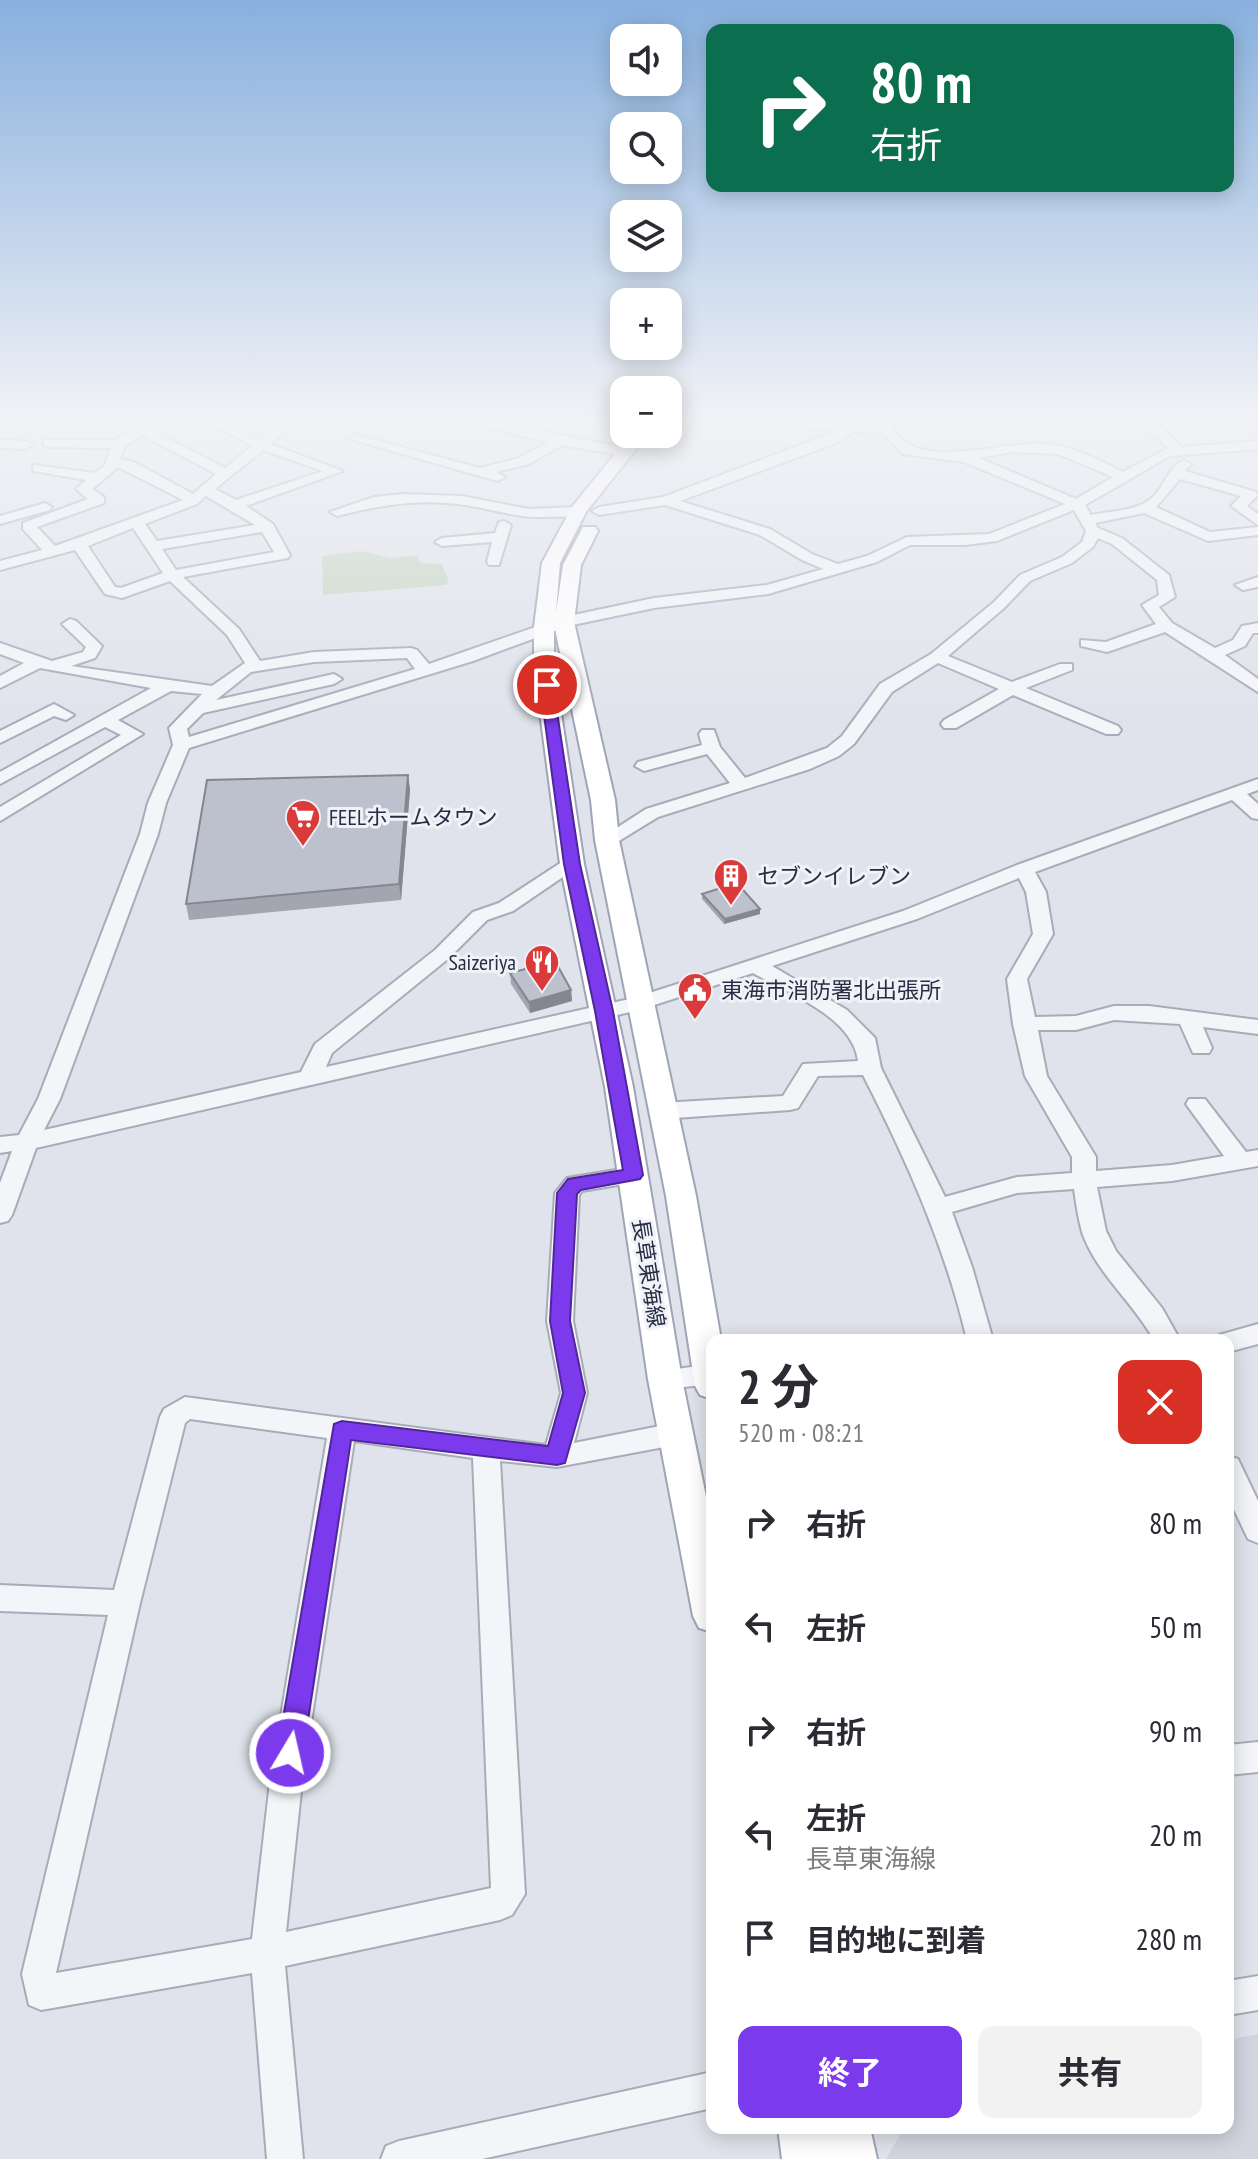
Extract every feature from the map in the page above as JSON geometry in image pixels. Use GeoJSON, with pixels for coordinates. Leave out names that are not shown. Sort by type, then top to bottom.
{"type":"FeatureCollection","features":[{"type":"Feature","properties":{"kind":"main road","name":"長草東海線"},"geometry":{"type":"LineString","coordinates":[[583,520],[551,563],[554,624],[603,800],[607,840],[639,1003],[681,1196],[706,1348]]}},
{"type":"Feature","properties":{"kind":"main road","name":"長草東海線"},"geometry":{"type":"LineString","coordinates":[[554,624],[544,667],[572,864],[604,1011],[634,1175],[665,1379],[706,1586]]}},
{"type":"Feature","properties":{"kind":"main road"},"geometry":{"type":"LineString","coordinates":[[802,2134],[806,2159]]}},
{"type":"Feature","properties":{"kind":"main road"},"geometry":{"type":"LineString","coordinates":[[848,2134],[853,2159]]}},
{"type":"Feature","properties":{"kind":"street"},"geometry":{"type":"LineString","coordinates":[[45,520],[28,526],[52,552]]}},
{"type":"Feature","properties":{"kind":"street"},"geometry":{"type":"LineString","coordinates":[[0,566],[79,544],[146,520]]}},
{"type":"Feature","properties":{"kind":"street"},"geometry":{"type":"LineString","coordinates":[[79,544],[110,591],[122,593],[172,575],[283,555],[268,527],[257,520]]}},
{"type":"Feature","properties":{"kind":"street"},"geometry":{"type":"LineString","coordinates":[[494,562],[505,520]]}},
{"type":"Feature","properties":{"kind":"street"},"geometry":{"type":"LineString","coordinates":[[726,520],[765,532],[807,557],[837,569]]}},
{"type":"Feature","properties":{"kind":"street"},"geometry":{"type":"LineString","coordinates":[[182,745],[467,658],[554,624],[654,603],[768,589],[872,559],[907,541],[992,538],[1038,520]]}},
{"type":"Feature","properties":{"kind":"street"},"geometry":{"type":"LineString","coordinates":[[1087,520],[1091,526],[1117,541],[1164,578],[1167,597],[1150,605],[1166,626],[1214,654],[1258,687]]}},
{"type":"Feature","properties":{"kind":"street"},"geometry":{"type":"LineString","coordinates":[[1091,526],[1110,520]]}},
{"type":"Feature","properties":{"kind":"street"},"geometry":{"type":"LineString","coordinates":[[1171,520],[1208,537],[1258,531]]}},
{"type":"Feature","properties":{"kind":"street"},"geometry":{"type":"LineString","coordinates":[[137,523],[172,575],[233,632],[256,667]]}},
{"type":"Feature","properties":{"kind":"street"},"geometry":{"type":"LineString","coordinates":[[607,840],[652,813],[804,765],[833,752],[848,740],[886,688],[937,657],[991,612],[1025,578],[1067,560],[1088,544],[1091,526]]}},
{"type":"Feature","properties":{"kind":"street"},"geometry":{"type":"LineString","coordinates":[[155,546],[268,527]]}},
{"type":"Feature","properties":{"kind":"street"},"geometry":{"type":"LineString","coordinates":[[442,542],[501,537]]}},
{"type":"Feature","properties":{"kind":"street"},"geometry":{"type":"LineString","coordinates":[[56,666],[89,655],[94,646],[70,624]]}},
{"type":"Feature","properties":{"kind":"street"},"geometry":{"type":"LineString","coordinates":[[1087,643],[1107,647],[1166,626]]}},
{"type":"Feature","properties":{"kind":"street"},"geometry":{"type":"LineString","coordinates":[[1214,654],[1239,643],[1248,629],[1258,628]]}},
{"type":"Feature","properties":{"kind":"street"},"geometry":{"type":"LineString","coordinates":[[0,648],[56,666],[215,691]]}},
{"type":"Feature","properties":{"kind":"street"},"geometry":{"type":"LineString","coordinates":[[0,1215],[27,1142],[49,1099],[149,834],[157,803],[182,745],[178,728],[231,677],[256,667],[314,657],[411,653],[426,671]]}},
{"type":"Feature","properties":{"kind":"street"},"geometry":{"type":"LineString","coordinates":[[314,657],[347,694]]}},
{"type":"Feature","properties":{"kind":"street"},"geometry":{"type":"LineString","coordinates":[[937,657],[1112,730]]}},
{"type":"Feature","properties":{"kind":"street"},"geometry":{"type":"LineString","coordinates":[[0,683],[38,662]]}},
{"type":"Feature","properties":{"kind":"street"},"geometry":{"type":"LineString","coordinates":[[950,724],[1012,688],[1066,667]]}},
{"type":"Feature","properties":{"kind":"street"},"geometry":{"type":"LineString","coordinates":[[197,709],[334,679]]}},
{"type":"Feature","properties":{"kind":"street"},"geometry":{"type":"LineString","coordinates":[[0,779],[169,685]]}},
{"type":"Feature","properties":{"kind":"street"},"geometry":{"type":"LineString","coordinates":[[0,738],[54,709],[66,715]]}},
{"type":"Feature","properties":{"kind":"street"},"geometry":{"type":"LineString","coordinates":[[0,815],[134,734],[105,721]]}},
{"type":"Feature","properties":{"kind":"street"},"geometry":{"type":"LineString","coordinates":[[644,766],[710,740],[740,784]]}},
{"type":"Feature","properties":{"kind":"street"},"geometry":{"type":"LineString","coordinates":[[0,1145],[27,1142],[309,1080],[639,1003],[910,915],[1024,869],[1258,784]]}},
{"type":"Feature","properties":{"kind":"street"},"geometry":{"type":"LineString","coordinates":[[1235,793],[1258,814]]}},
{"type":"Feature","properties":{"kind":"street"},"geometry":{"type":"LineString","coordinates":[[309,1080],[323,1049],[432,963],[480,916],[506,907],[572,864]]}},
{"type":"Feature","properties":{"kind":"street"},"geometry":{"type":"LineString","coordinates":[[1024,869],[1036,892],[1043,934],[1017,979],[1036,1076],[1084,1157],[1084,1182],[1094,1231],[1106,1256],[1153,1315],[1164,1334]]}},
{"type":"Feature","properties":{"kind":"street"},"geometry":{"type":"LineString","coordinates":[[757,966],[840,1015],[867,1043],[870,1068],[940,1207],[967,1281],[979,1334]]}},
{"type":"Feature","properties":{"kind":"street"},"geometry":{"type":"LineString","coordinates":[[1024,1024],[1076,1023],[1114,1013],[1188,1017],[1258,1027]]}},
{"type":"Feature","properties":{"kind":"street"},"geometry":{"type":"LineString","coordinates":[[1188,1017],[1201,1048]]}},
{"type":"Feature","properties":{"kind":"street"},"geometry":{"type":"LineString","coordinates":[[661,1111],[790,1103],[811,1069],[870,1068]]}},
{"type":"Feature","properties":{"kind":"street"},"geometry":{"type":"LineString","coordinates":[[1197,1104],[1248,1159]]}},
{"type":"Feature","properties":{"kind":"street"},"geometry":{"type":"LineString","coordinates":[[940,1207],[1017,1185],[1172,1173],[1248,1159]]}},
{"type":"Feature","properties":{"kind":"street"},"geometry":{"type":"LineString","coordinates":[[557,1456],[574,1393],[560,1321],[567,1193],[575,1184],[634,1175]]}},
{"type":"Feature","properties":{"kind":"street"},"geometry":{"type":"LineString","coordinates":[[1234,1340],[1258,1334]]}},
{"type":"Feature","properties":{"kind":"street"},"geometry":{"type":"LineString","coordinates":[[665,1379],[706,1378]]}},
{"type":"Feature","properties":{"kind":"street"},"geometry":{"type":"LineString","coordinates":[[486,1447],[508,1894],[500,1903],[267,1953],[41,1993],[39,1974],[125,1603],[173,1417],[185,1408],[557,1456],[675,1434]]}},
{"type":"Feature","properties":{"kind":"street"},"geometry":{"type":"LineString","coordinates":[[285,2159],[267,1953],[286,1782],[342,1430]]}},
{"type":"Feature","properties":{"kind":"street"},"geometry":{"type":"LineString","coordinates":[[1234,1480],[1258,1531]]}},
{"type":"Feature","properties":{"kind":"street"},"geometry":{"type":"LineString","coordinates":[[0,1598],[125,1603]]}},
{"type":"Feature","properties":{"kind":"street"},"geometry":{"type":"LineString","coordinates":[[1234,1759],[1258,1757]]}},
{"type":"Feature","properties":{"kind":"street"},"geometry":{"type":"LineString","coordinates":[[1234,1997],[1258,1993]]}},
{"type":"Feature","properties":{"kind":"street"},"geometry":{"type":"LineString","coordinates":[[399,2159],[706,2091]]}},
{"type":"Feature","properties":{"kind":"shaded area"},"geometry":{"type":"Polygon","coordinates":[[[1258,2034],[1258,2159],[886,2159],[901,2134],[1234,2134],[1234,2039],[1258,2034]]]}},
{"type":"Feature","properties":{"kind":"green space"},"geometry":{"type":"Polygon","coordinates":[[[361,551],[391,558],[417,555],[421,563],[442,564],[449,582],[446,585],[323,595],[322,556],[361,551]]]}},
{"type":"Feature","properties":{"kind":"building","name":"FEELホームタウン"},"geometry":{"type":"Polygon","coordinates":[[[408,775],[399,884],[186,904],[207,780],[408,775]]]}},
{"type":"Feature","properties":{"kind":"building","name":"セブンイレブン"},"geometry":{"type":"Polygon","coordinates":[[[737,883],[760,909],[725,919],[702,894],[737,883]]]}},
{"type":"Feature","properties":{"kind":"building"},"geometry":{"type":"Polygon","coordinates":[[[555,961],[571,990],[529,1002],[510,973],[555,961]]]}},
{"type":"Feature","properties":{"kind":"place","name":"FEELホームタウン"},"geometry":{"type":"Point","coordinates":[303,848]}},
{"type":"Feature","properties":{"kind":"place","name":"セブンイレブン"},"geometry":{"type":"Point","coordinates":[731,907]}},
{"type":"Feature","properties":{"kind":"place","name":"Saizeriya"},"geometry":{"type":"Point","coordinates":[542,993]}},
{"type":"Feature","properties":{"kind":"place","name":"東海市消防署北出張所"},"geometry":{"type":"Point","coordinates":[695,1021]}},
{"type":"Feature","properties":{"kind":"route"},"geometry":{"type":"LineString","coordinates":[[290,1753],[342,1430],[557,1456],[574,1393],[560,1321],[567,1193],[575,1184],[634,1175],[604,1011],[572,864],[547,685]]}}]}
